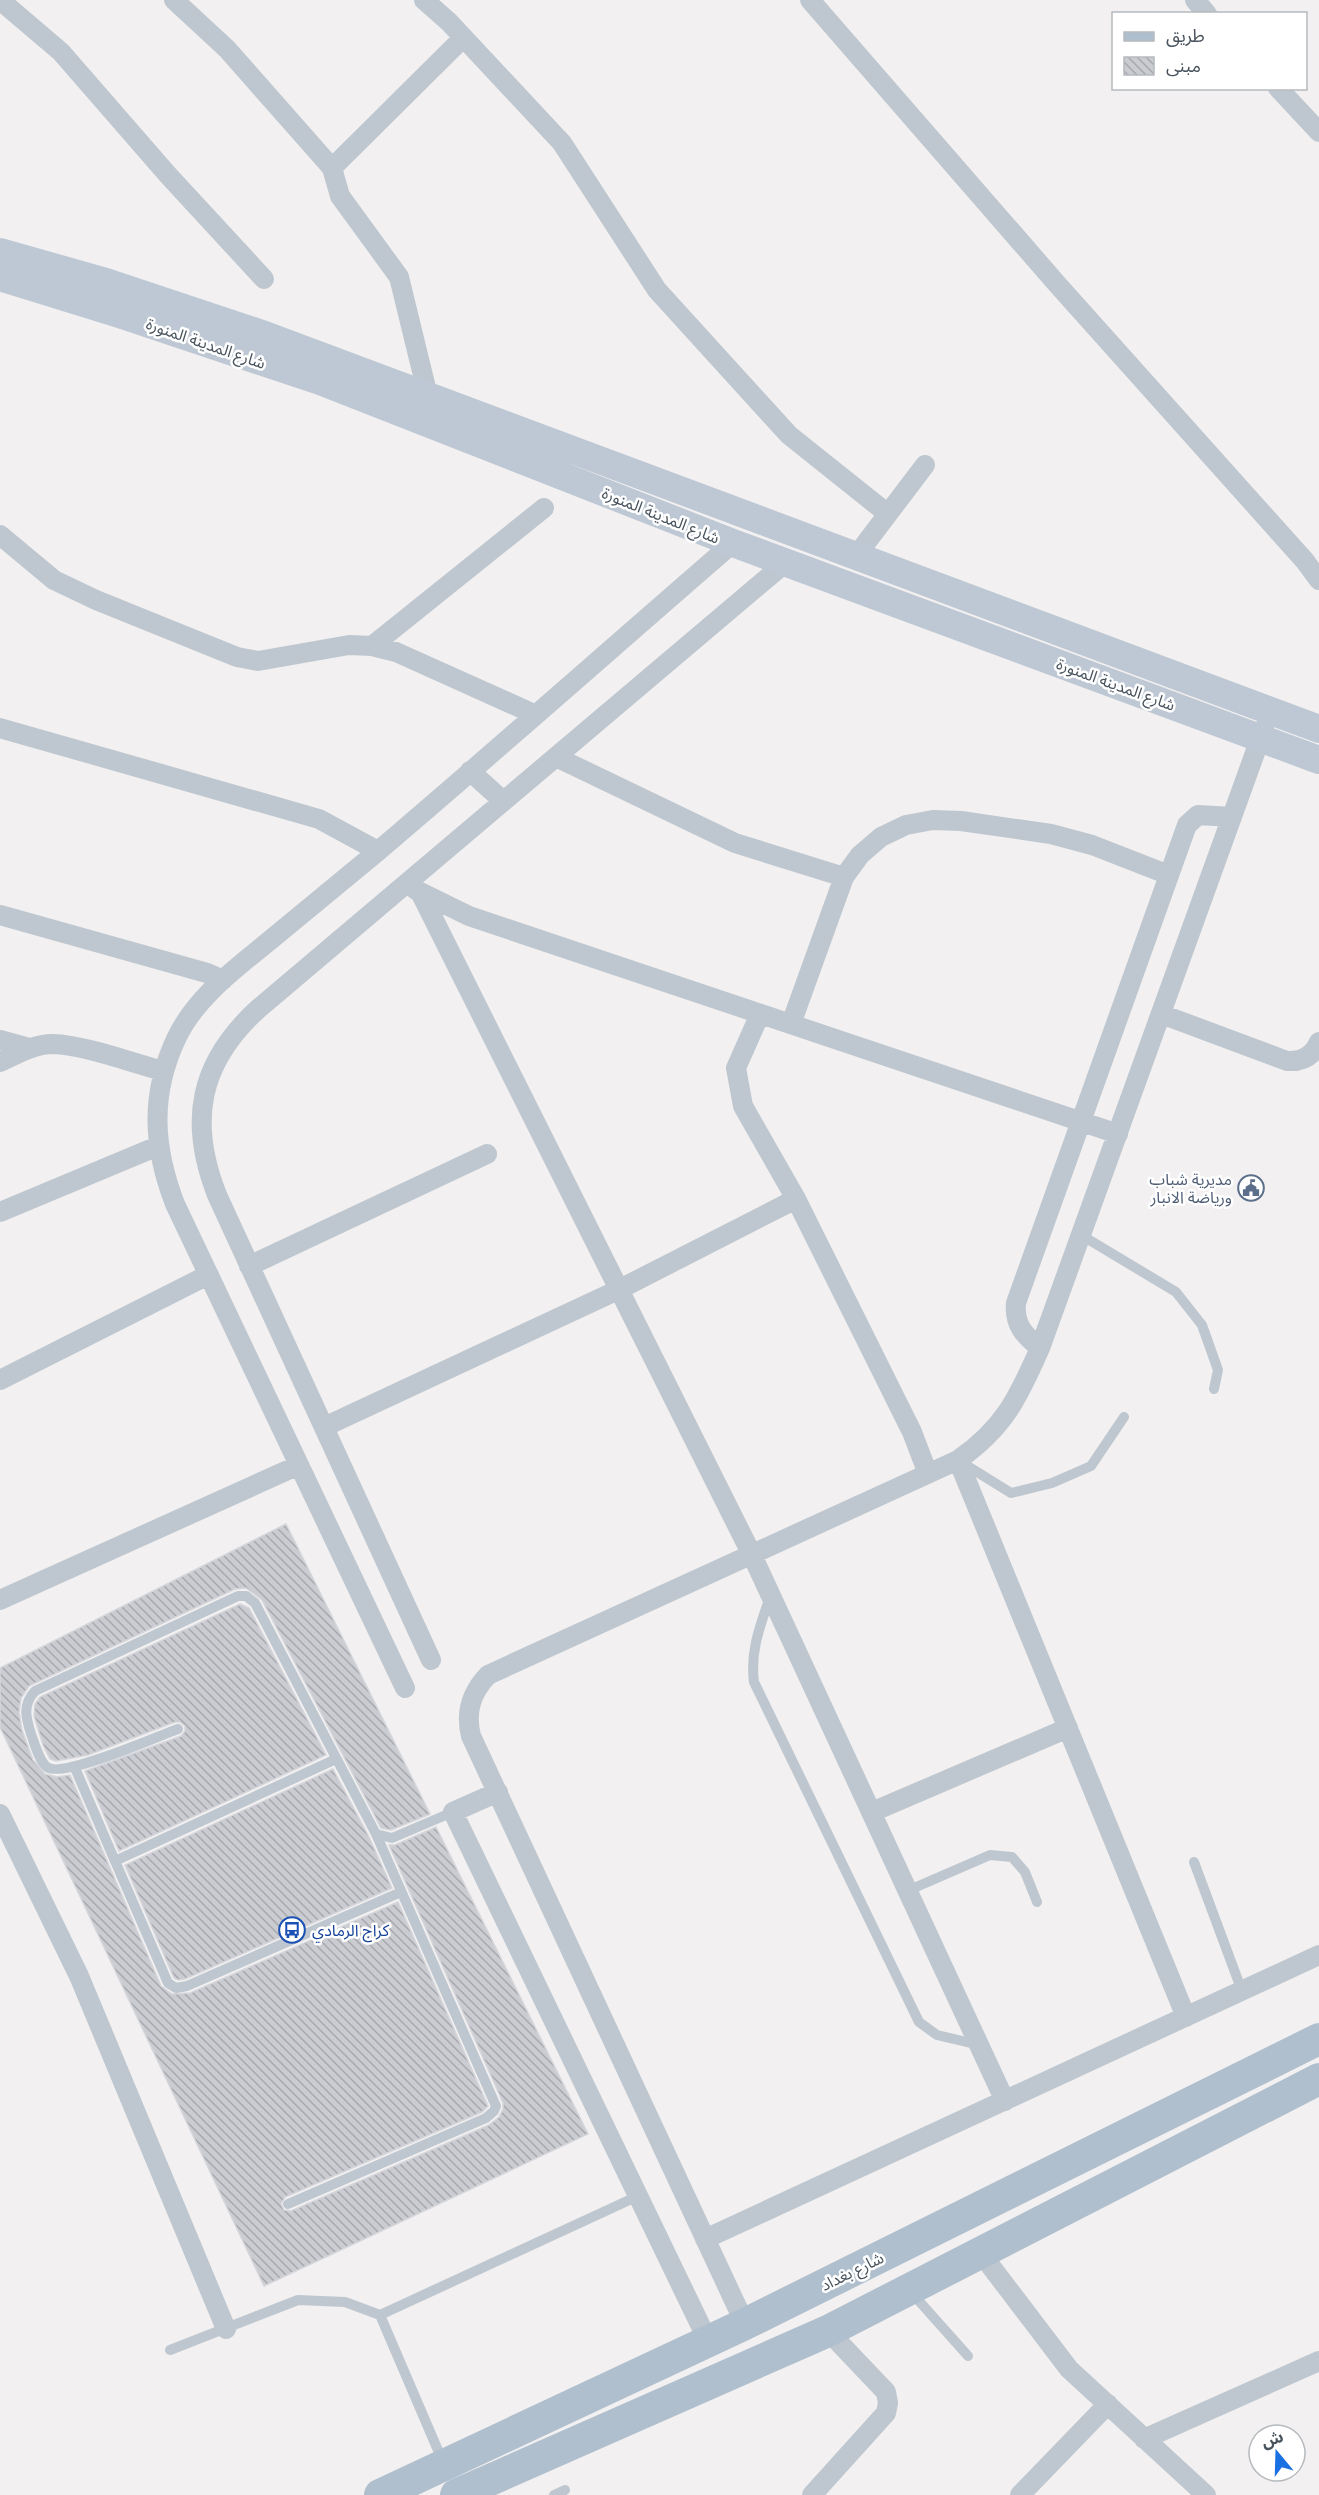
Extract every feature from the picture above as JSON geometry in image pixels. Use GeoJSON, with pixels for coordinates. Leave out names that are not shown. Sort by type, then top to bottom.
{"type":"FeatureCollection","features":[{"type":"Feature","properties":{"kind":"main road","name":"شارع المدينة المنورة"},"geometry":{"type":"LineString","coordinates":[[0,252],[106,282],[242,327],[856,556],[1266,724],[1319,760]]}},
{"type":"Feature","properties":{"kind":"main road","name":"شارع المدينة المنورة"},"geometry":{"type":"LineString","coordinates":[[0,277],[320,381],[785,562],[1266,724],[1319,729]]}},
{"type":"Feature","properties":{"kind":"main road"},"geometry":{"type":"LineString","coordinates":[[633,504],[646,477]]}},
{"type":"Feature","properties":{"kind":"main road","name":"شارع بغداد"},"geometry":{"type":"LineString","coordinates":[[380,2495],[745,2324],[1319,2038]]}},
{"type":"Feature","properties":{"kind":"main road"},"geometry":{"type":"LineString","coordinates":[[456,2495],[828,2331],[1100,2189],[1319,2079]]}},
{"type":"Feature","properties":{"kind":"main road"},"geometry":{"type":"LineString","coordinates":[[1084,2156],[1100,2189]]}},
{"type":"Feature","properties":{"kind":"street"},"geometry":{"type":"LineString","coordinates":[[0,0],[61,52],[168,175],[264,279]]}},
{"type":"Feature","properties":{"kind":"street"},"geometry":{"type":"LineString","coordinates":[[174,0],[227,49],[332,168],[340,196],[399,278],[428,396]]}},
{"type":"Feature","properties":{"kind":"street"},"geometry":{"type":"LineString","coordinates":[[424,0],[464,38],[562,143],[657,290],[789,435],[888,514]]}},
{"type":"Feature","properties":{"kind":"street"},"geometry":{"type":"LineString","coordinates":[[810,0],[1057,284],[1305,561],[1319,580]]}},
{"type":"Feature","properties":{"kind":"street"},"geometry":{"type":"LineString","coordinates":[[1194,0],[1205,12]]}},
{"type":"Feature","properties":{"kind":"street"},"geometry":{"type":"LineString","coordinates":[[332,168],[464,38]]}},
{"type":"Feature","properties":{"kind":"street"},"geometry":{"type":"LineString","coordinates":[[1280,90],[1319,132]]}},
{"type":"Feature","properties":{"kind":"street"},"geometry":{"type":"LineString","coordinates":[[856,556],[925,465]]}},
{"type":"Feature","properties":{"kind":"street"},"geometry":{"type":"LineString","coordinates":[[372,646],[544,508]]}},
{"type":"Feature","properties":{"kind":"street"},"geometry":{"type":"LineString","coordinates":[[0,535],[54,580],[96,600],[237,657],[258,660],[349,645],[372,646],[396,652],[534,714]]}},
{"type":"Feature","properties":{"kind":"street"},"geometry":{"type":"LineString","coordinates":[[405,1689],[208,1275],[164,1176],[158,1146],[157,1108],[164,1071],[177,1037],[197,1006],[223,980],[378,851],[733,543]]}},
{"type":"Feature","properties":{"kind":"street"},"geometry":{"type":"LineString","coordinates":[[431,1660],[208,1172],[202,1147],[203,1105],[207,1084],[219,1056],[236,1030],[258,1009],[413,888],[503,801],[785,562]]}},
{"type":"Feature","properties":{"kind":"street"},"geometry":{"type":"LineString","coordinates":[[745,2324],[471,1736],[468,1725],[470,1702],[474,1692],[488,1675],[958,1460],[977,1447],[1012,1408],[1040,1348],[1266,724]]}},
{"type":"Feature","properties":{"kind":"street"},"geometry":{"type":"LineString","coordinates":[[0,728],[319,819],[378,851]]}},
{"type":"Feature","properties":{"kind":"street"},"geometry":{"type":"LineString","coordinates":[[556,757],[735,843],[844,878]]}},
{"type":"Feature","properties":{"kind":"street"},"geometry":{"type":"LineString","coordinates":[[470,771],[503,801]]}},
{"type":"Feature","properties":{"kind":"street"},"geometry":{"type":"LineString","coordinates":[[1040,1348],[1021,1330],[1015,1312],[1016,1303],[1187,825],[1193,817],[1204,814],[1232,817]]}},
{"type":"Feature","properties":{"kind":"street"},"geometry":{"type":"LineString","coordinates":[[791,1024],[844,878],[860,855],[881,837],[906,825],[933,820],[961,821],[1051,834],[1092,845],[1169,875]]}},
{"type":"Feature","properties":{"kind":"street"},"geometry":{"type":"LineString","coordinates":[[413,888],[469,916],[1118,1134]]}},
{"type":"Feature","properties":{"kind":"street"},"geometry":{"type":"LineString","coordinates":[[413,888],[752,1555],[1005,2101]]}},
{"type":"Feature","properties":{"kind":"street"},"geometry":{"type":"LineString","coordinates":[[0,915],[207,973],[223,980]]}},
{"type":"Feature","properties":{"kind":"street"},"geometry":{"type":"LineString","coordinates":[[760,1014],[736,1068],[743,1106],[796,1199],[912,1432],[928,1474]]}},
{"type":"Feature","properties":{"kind":"street"},"geometry":{"type":"LineString","coordinates":[[1161,1014],[1287,1061],[1309,1056],[1319,1042]]}},
{"type":"Feature","properties":{"kind":"street"},"geometry":{"type":"LineString","coordinates":[[0,1040],[29,1048]]}},
{"type":"Feature","properties":{"kind":"street"},"geometry":{"type":"LineString","coordinates":[[0,1062],[29,1048],[53,1044],[164,1071]]}},
{"type":"Feature","properties":{"kind":"street"},"geometry":{"type":"LineString","coordinates":[[0,1212],[158,1146]]}},
{"type":"Feature","properties":{"kind":"street"},"geometry":{"type":"LineString","coordinates":[[249,1266],[487,1154]]}},
{"type":"Feature","properties":{"kind":"street"},"geometry":{"type":"LineString","coordinates":[[324,1427],[618,1290],[796,1199]]}},
{"type":"Feature","properties":{"kind":"street"},"geometry":{"type":"LineString","coordinates":[[0,1380],[208,1275]]}},
{"type":"Feature","properties":{"kind":"street"},"geometry":{"type":"LineString","coordinates":[[958,1460],[1186,2017]]}},
{"type":"Feature","properties":{"kind":"street"},"geometry":{"type":"LineString","coordinates":[[0,1600],[299,1465]]}},
{"type":"Feature","properties":{"kind":"street"},"geometry":{"type":"LineString","coordinates":[[872,1812],[1068,1728]]}},
{"type":"Feature","properties":{"kind":"street"},"geometry":{"type":"LineString","coordinates":[[498,1792],[453,1812],[708,2341]]}},
{"type":"Feature","properties":{"kind":"street"},"geometry":{"type":"LineString","coordinates":[[0,1814],[79,1976],[226,2329]]}},
{"type":"Feature","properties":{"kind":"street"},"geometry":{"type":"LineString","coordinates":[[705,2239],[1319,1956]]}},
{"type":"Feature","properties":{"kind":"street"},"geometry":{"type":"LineString","coordinates":[[980,2252],[1069,2369],[1206,2495]]}},
{"type":"Feature","properties":{"kind":"street"},"geometry":{"type":"LineString","coordinates":[[812,2495],[886,2413],[888,2403],[886,2392],[828,2331]]}},
{"type":"Feature","properties":{"kind":"street"},"geometry":{"type":"LineString","coordinates":[[1144,2439],[1319,2361]]}},
{"type":"Feature","properties":{"kind":"street"},"geometry":{"type":"LineString","coordinates":[[1020,2495],[1108,2404]]}},
{"type":"Feature","properties":{"kind":"lane"},"geometry":{"type":"LineString","coordinates":[[1081,1235],[1176,1292],[1202,1325],[1218,1370],[1214,1389]]}},
{"type":"Feature","properties":{"kind":"lane"},"geometry":{"type":"LineString","coordinates":[[958,1460],[1011,1493],[1052,1483],[1091,1466],[1124,1417]]}},
{"type":"Feature","properties":{"kind":"lane"},"geometry":{"type":"LineString","coordinates":[[771,1594],[754,1646],[752,1667],[754,1682],[920,2022],[937,2034],[979,2045]]}},
{"type":"Feature","properties":{"kind":"lane"},"geometry":{"type":"LineString","coordinates":[[178,1729],[75,1768],[50,1769],[45,1766],[35,1745],[25,1710],[29,1698],[35,1691],[238,1596],[246,1596],[255,1603],[376,1834],[496,2106],[486,2118],[288,2204]]}},
{"type":"Feature","properties":{"kind":"lane"},"geometry":{"type":"LineString","coordinates":[[115,1860],[336,1759]]}},
{"type":"Feature","properties":{"kind":"lane"},"geometry":{"type":"LineString","coordinates":[[75,1768],[168,1983],[176,1988],[187,1986],[401,1892]]}},
{"type":"Feature","properties":{"kind":"lane"},"geometry":{"type":"LineString","coordinates":[[376,1834],[392,1838],[453,1812]]}},
{"type":"Feature","properties":{"kind":"lane"},"geometry":{"type":"LineString","coordinates":[[906,1891],[990,1855],[1012,1857],[1025,1872],[1037,1902]]}},
{"type":"Feature","properties":{"kind":"lane"},"geometry":{"type":"LineString","coordinates":[[1194,1862],[1242,1991]]}},
{"type":"Feature","properties":{"kind":"lane"},"geometry":{"type":"LineString","coordinates":[[170,2350],[298,2300],[345,2302],[380,2315],[638,2196]]}},
{"type":"Feature","properties":{"kind":"lane"},"geometry":{"type":"LineString","coordinates":[[909,2289],[968,2356]]}},
{"type":"Feature","properties":{"kind":"lane"},"geometry":{"type":"LineString","coordinates":[[380,2315],[444,2464]]}},
{"type":"Feature","properties":{"kind":"lane"},"geometry":{"type":"LineString","coordinates":[[554,2495],[565,2490]]}},
{"type":"Feature","properties":{"kind":"building"},"geometry":{"type":"Polygon","coordinates":[[[286,1524],[430,1814],[391,1830],[381,1828],[262,1600],[246,1588],[235,1589],[29,1686],[21,1698],[19,1712],[22,1730],[33,1760],[45,1774],[57,1777],[70,1775],[161,1986],[172,1994],[190,1993],[398,1902],[488,2106],[482,2112],[285,2197],[281,2204],[284,2210],[291,2211],[489,2125],[499,2117],[503,2109],[503,2103],[389,1845],[395,1845],[436,1827],[588,2134],[264,2286],[0,1727],[0,1668],[286,1524]]]}},
{"type":"Feature","properties":{"kind":"building"},"geometry":{"type":"Polygon","coordinates":[[[240,1604],[249,1608],[326,1755],[119,1851],[85,1771],[181,1736],[185,1731],[185,1726],[180,1722],[175,1722],[88,1755],[56,1761],[50,1759],[43,1745],[34,1716],[35,1704],[40,1697],[240,1604]]]}},
{"type":"Feature","properties":{"kind":"building"},"geometry":{"type":"Polygon","coordinates":[[[333,1769],[369,1837],[392,1888],[185,1979],[174,1978],[125,1865],[333,1769]]]}},
{"type":"Feature","properties":{"kind":"place","name":"مديرية شباب ورياضة الانبار"},"geometry":{"type":"Point","coordinates":[1251,1188]}},
{"type":"Feature","properties":{"kind":"place","name":"كراج الرمادي"},"geometry":{"type":"Point","coordinates":[292,1930]}}]}
